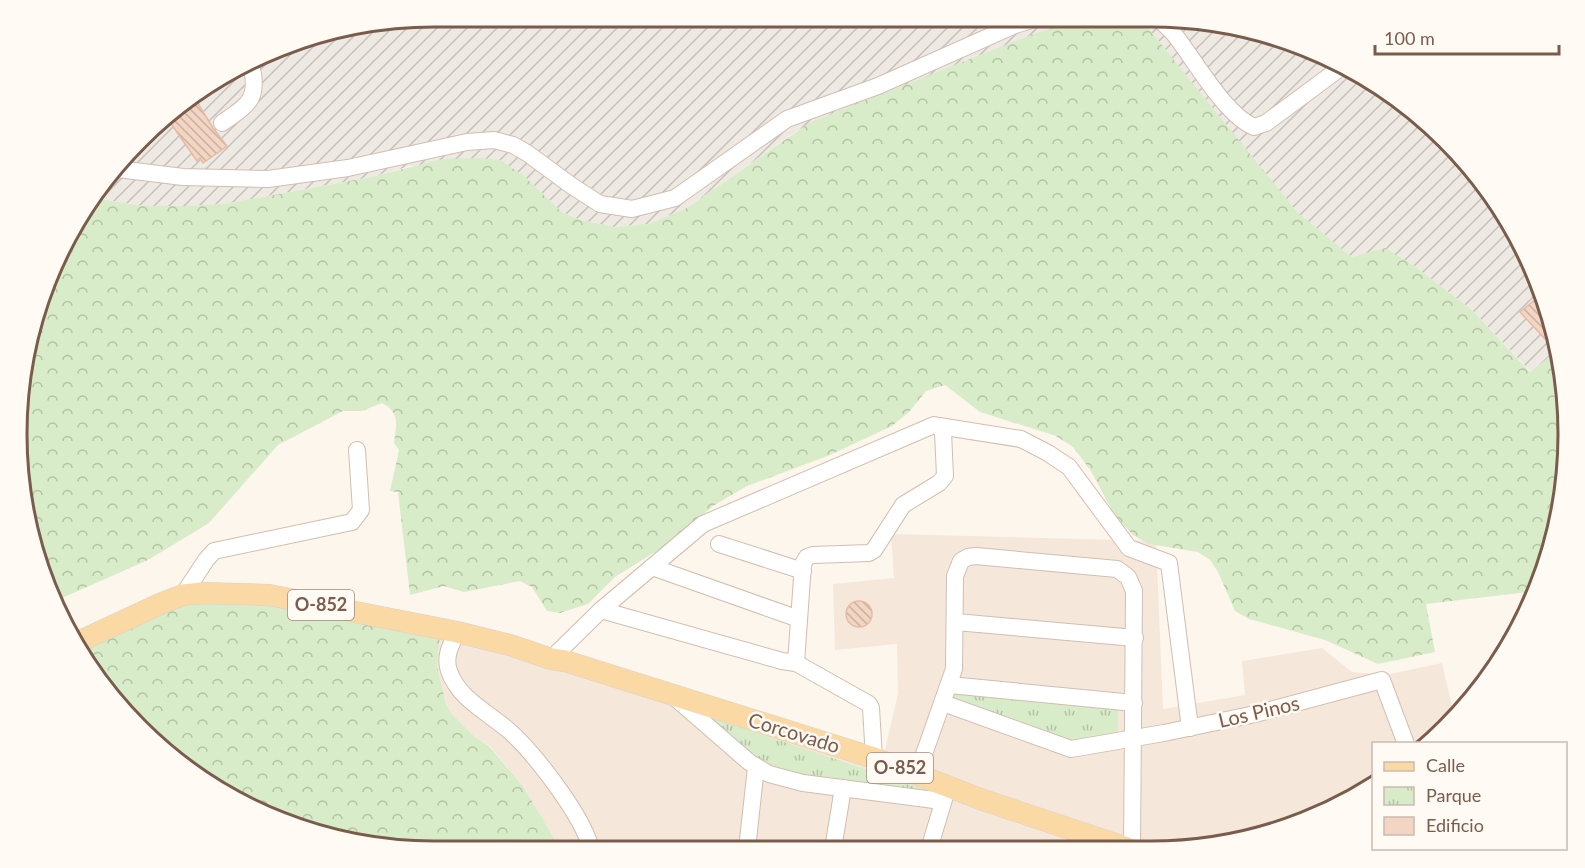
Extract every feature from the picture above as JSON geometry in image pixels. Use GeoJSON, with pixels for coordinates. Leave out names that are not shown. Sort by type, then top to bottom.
{"type":"FeatureCollection","features":[{"type":"Feature","properties":{"kind":"main road","name":"O-852"},"geometry":{"type":"LineString","coordinates":[[83,639],[153,606],[183,596],[202,593],[269,595],[457,632]]}},
{"type":"Feature","properties":{"kind":"main road","name":"Corcovado"},"geometry":{"type":"LineString","coordinates":[[457,632],[565,661],[874,758],[917,774],[945,794],[983,800],[1087,841]]}},
{"type":"Feature","properties":{"kind":"street"},"geometry":{"type":"LineString","coordinates":[[125,170],[183,177],[268,179],[348,168],[467,142],[494,140],[513,145],[527,153],[600,204],[632,209],[675,198],[787,119],[878,86],[1011,27]]}},
{"type":"Feature","properties":{"kind":"street"},"geometry":{"type":"LineString","coordinates":[[1168,28],[1224,102],[1245,123],[1254,127],[1266,123],[1336,71]]}},
{"type":"Feature","properties":{"kind":"street"},"geometry":{"type":"LineString","coordinates":[[222,123],[245,107],[254,95],[252,70]]}},
{"type":"Feature","properties":{"kind":"street"},"geometry":{"type":"LineString","coordinates":[[551,659],[601,610],[703,524],[934,425],[1021,439],[1048,453],[1069,467],[1133,552],[1167,561],[1171,568],[1190,728]]}},
{"type":"Feature","properties":{"kind":"street"},"geometry":{"type":"LineString","coordinates":[[796,663],[803,564],[809,555],[869,553],[874,550],[903,505],[943,480],[945,476],[943,432],[939,426]]}},
{"type":"Feature","properties":{"kind":"street"},"geometry":{"type":"LineString","coordinates":[[183,596],[214,551],[352,522],[361,510],[357,450]]}},
{"type":"Feature","properties":{"kind":"street"},"geometry":{"type":"LineString","coordinates":[[719,544],[803,571]]}},
{"type":"Feature","properties":{"kind":"street"},"geometry":{"type":"LineString","coordinates":[[917,774],[950,685],[955,662],[956,572],[961,561],[976,556],[1101,567],[1121,571],[1131,580],[1134,591],[1132,841]]}},
{"type":"Feature","properties":{"kind":"street"},"geometry":{"type":"LineString","coordinates":[[652,567],[799,619]]}},
{"type":"Feature","properties":{"kind":"street"},"geometry":{"type":"LineString","coordinates":[[601,610],[782,662],[796,663],[869,704],[874,758]]}},
{"type":"Feature","properties":{"kind":"street"},"geometry":{"type":"LineString","coordinates":[[956,622],[1135,638]]}},
{"type":"Feature","properties":{"kind":"street"},"geometry":{"type":"LineString","coordinates":[[457,632],[447,652],[449,670],[457,686],[473,704],[508,730],[542,768],[572,809],[587,841]]}},
{"type":"Feature","properties":{"kind":"street","name":"Los Pinos"},"geometry":{"type":"LineString","coordinates":[[943,703],[1071,749],[1190,728],[1308,701],[1382,680],[1405,742]]}},
{"type":"Feature","properties":{"kind":"street"},"geometry":{"type":"LineString","coordinates":[[950,685],[1134,703]]}},
{"type":"Feature","properties":{"kind":"street"},"geometry":{"type":"LineString","coordinates":[[671,694],[756,767],[792,782],[843,788],[945,794],[930,841]]}},
{"type":"Feature","properties":{"kind":"street"},"geometry":{"type":"LineString","coordinates":[[748,841],[756,767]]}},
{"type":"Feature","properties":{"kind":"street"},"geometry":{"type":"LineString","coordinates":[[834,841],[843,788]]}},
{"type":"Feature","properties":{"kind":"shaded area"},"geometry":{"type":"Polygon","coordinates":[[[434,27],[1060,27],[988,52],[800,129],[685,209],[648,224],[615,227],[580,220],[562,212],[525,177],[411,166],[371,177],[230,203],[144,206],[102,200],[146,146],[186,111],[230,82],[278,58],[355,35],[381,30],[434,27]]]}},
{"type":"Feature","properties":{"kind":"shaded area"},"geometry":{"type":"Polygon","coordinates":[[[1147,27],[1204,30],[1282,49],[1331,69],[1399,111],[1439,146],[1474,186],[1489,208],[1527,278],[1550,356],[1531,372],[1472,310],[1416,267],[1385,249],[1352,257],[1298,214],[1147,27]]]}},
{"type":"Feature","properties":{"kind":"shaded area"},"geometry":{"type":"Polygon","coordinates":[[[891,534],[1156,541],[1163,709],[1245,695],[1242,661],[1322,648],[1352,672],[1385,675],[1442,663],[1452,707],[1417,742],[1372,742],[1372,775],[1331,799],[1307,810],[1256,827],[1204,838],[1151,841],[556,841],[523,786],[490,746],[475,737],[452,714],[446,704],[437,666],[440,636],[467,640],[882,763],[898,693],[897,644],[835,650],[833,584],[894,578],[891,534]]]}},
{"type":"Feature","properties":{"kind":"green space"},"geometry":{"type":"Polygon","coordinates":[[[1059,27],[1147,27],[1298,213],[1352,257],[1385,248],[1416,267],[1472,310],[1530,372],[1550,356],[1555,381],[1558,434],[1555,487],[1544,539],[1526,592],[1426,604],[1435,652],[1378,664],[1325,640],[1249,619],[1235,611],[1218,572],[1210,560],[1198,552],[1149,544],[1133,535],[1115,516],[1091,471],[1073,447],[1056,436],[980,412],[945,385],[926,391],[909,412],[892,426],[830,455],[747,486],[713,506],[671,542],[615,577],[588,604],[560,613],[547,611],[532,587],[520,581],[464,592],[444,586],[410,595],[398,492],[390,491],[399,450],[394,443],[396,420],[392,411],[382,403],[362,411],[343,411],[278,445],[209,523],[148,560],[62,598],[41,539],[30,487],[27,434],[30,381],[41,329],[58,278],[82,230],[102,200],[144,206],[229,203],[371,177],[443,159],[479,158],[501,160],[525,177],[562,212],[580,220],[615,227],[648,224],[685,209],[811,122],[1036,33],[1059,27]]]}},
{"type":"Feature","properties":{"kind":"green space"},"geometry":{"type":"Polygon","coordinates":[[[176,599],[310,608],[440,636],[437,666],[446,704],[452,714],[475,737],[489,746],[523,786],[556,841],[434,841],[381,838],[329,827],[278,810],[230,786],[186,757],[166,740],[146,722],[111,682],[81,636],[176,599]]]}},
{"type":"Feature","properties":{"kind":"green space"},"geometry":{"type":"Polygon","coordinates":[[[952,693],[1118,707],[1118,731],[1111,737],[1066,745],[950,703],[952,693]]]}},
{"type":"Feature","properties":{"kind":"green space"},"geometry":{"type":"Polygon","coordinates":[[[701,714],[927,790],[923,792],[805,779],[771,770],[701,714]]]}},
{"type":"Feature","properties":{"kind":"building"},"geometry":{"type":"Polygon","coordinates":[[[198,103],[227,146],[203,163],[200,158],[197,161],[171,124],[198,103]]]}},
{"type":"Feature","properties":{"kind":"building"},"geometry":{"type":"Polygon","coordinates":[[[1535,300],[1546,338],[1545,339],[1520,312],[1535,300]]]}},
{"type":"Feature","properties":{"kind":"building"},"geometry":{"type":"Polygon","coordinates":[[[859,601],[868,605],[872,614],[868,623],[859,627],[850,623],[846,614],[850,605],[859,601]]]}}]}
